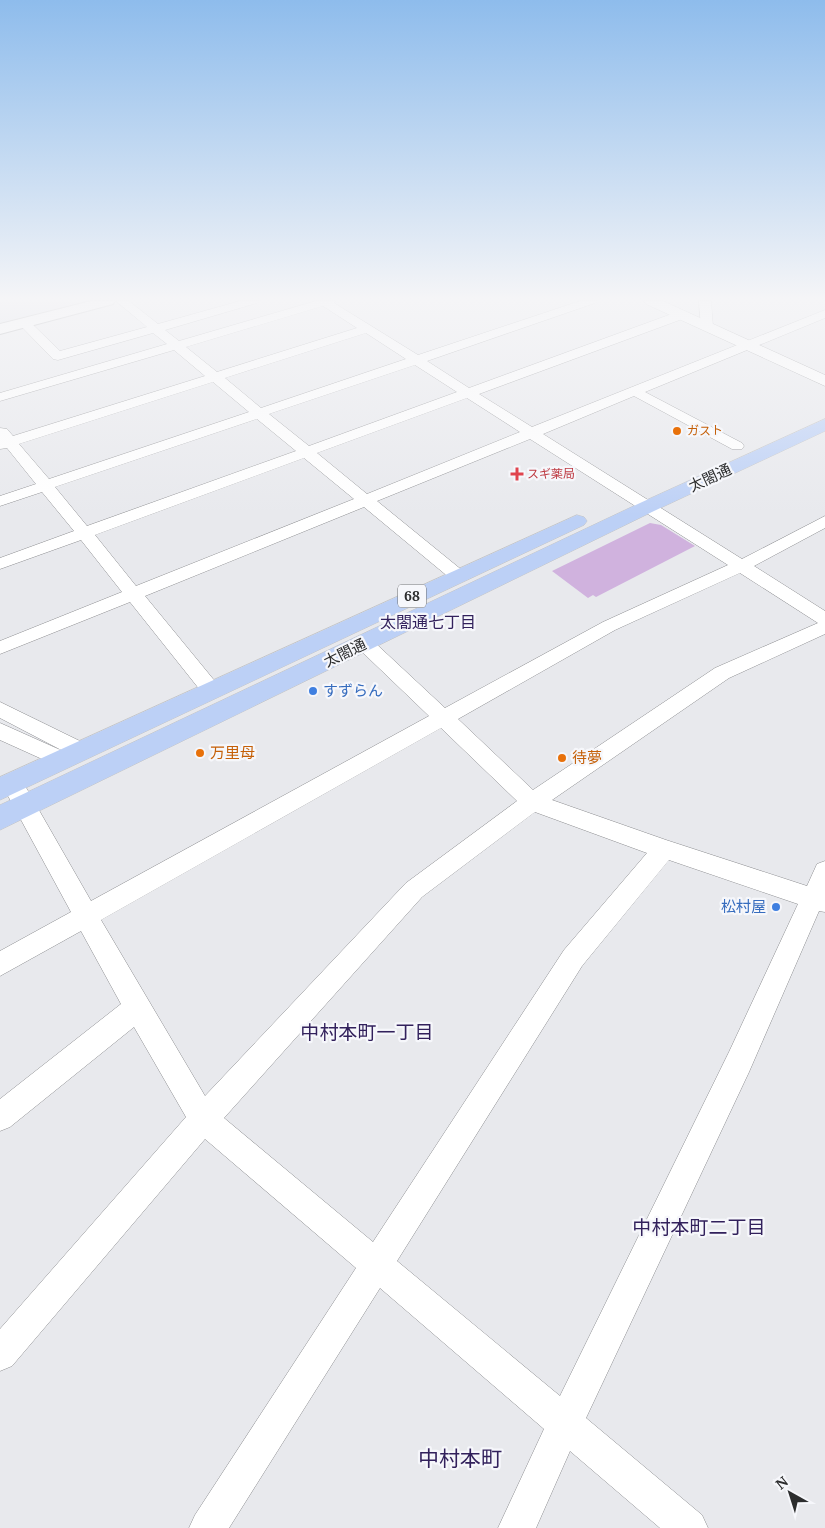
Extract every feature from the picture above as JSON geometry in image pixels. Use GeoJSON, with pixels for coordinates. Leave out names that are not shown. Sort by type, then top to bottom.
{"type":"FeatureCollection","features":[{"type":"Feature","properties":{"kind":"main road"},"geometry":{"type":"LineString","coordinates":[[806,372],[825,381]]}},
{"type":"Feature","properties":{"kind":"main road","name":"太閤通"},"geometry":{"type":"LineString","coordinates":[[9,799],[365,644],[638,502],[737,446],[825,406]]}},
{"type":"Feature","properties":{"kind":"main road","name":"太閤通"},"geometry":{"type":"LineString","coordinates":[[9,799],[71,756],[457,575],[825,424]]}},
{"type":"Feature","properties":{"kind":"street"},"geometry":{"type":"LineString","coordinates":[[0,397],[85,372]]}},
{"type":"Feature","properties":{"kind":"street"},"geometry":{"type":"LineString","coordinates":[[208,372],[457,575]]}},
{"type":"Feature","properties":{"kind":"street"},"geometry":{"type":"LineString","coordinates":[[211,690],[84,533],[3,439],[229,372]]}},
{"type":"Feature","properties":{"kind":"street"},"geometry":{"type":"LineString","coordinates":[[0,501],[380,372]]}},
{"type":"Feature","properties":{"kind":"street"},"geometry":{"type":"LineString","coordinates":[[435,372],[825,619]]}},
{"type":"Feature","properties":{"kind":"street"},"geometry":{"type":"LineString","coordinates":[[0,564],[524,372]]}},
{"type":"Feature","properties":{"kind":"street"},"geometry":{"type":"LineString","coordinates":[[0,648],[684,372]]}},
{"type":"Feature","properties":{"kind":"street"},"geometry":{"type":"LineString","coordinates":[[636,392],[737,446]]}},
{"type":"Feature","properties":{"kind":"street"},"geometry":{"type":"LineString","coordinates":[[0,964],[609,626],[741,566],[825,521]]}},
{"type":"Feature","properties":{"kind":"street"},"geometry":{"type":"LineString","coordinates":[[0,1354],[203,1119],[414,890],[532,802],[722,673],[825,627]]}},
{"type":"Feature","properties":{"kind":"street"},"geometry":{"type":"LineString","coordinates":[[365,644],[532,802],[664,849],[819,900]]}},
{"type":"Feature","properties":{"kind":"street"},"geometry":{"type":"LineString","coordinates":[[0,709],[71,756]]}},
{"type":"Feature","properties":{"kind":"street"},"geometry":{"type":"LineString","coordinates":[[0,731],[71,756]]}},
{"type":"Feature","properties":{"kind":"street"},"geometry":{"type":"LineString","coordinates":[[9,799],[87,916],[137,1008],[203,1119],[376,1267],[690,1528]]}},
{"type":"Feature","properties":{"kind":"street"},"geometry":{"type":"LineString","coordinates":[[208,1528],[574,958],[664,849]]}},
{"type":"Feature","properties":{"kind":"street"},"geometry":{"type":"LineString","coordinates":[[517,1528],[564,1424],[819,900],[825,871]]}},
{"type":"Feature","properties":{"kind":"street"},"geometry":{"type":"LineString","coordinates":[[0,1116],[137,1008]]}},
{"type":"Feature","properties":{"kind":"building"},"geometry":{"type":"Polygon","coordinates":[[[650,523],[661,525],[695,546],[596,597],[593,595],[588,598],[552,571],[650,523]]]}},
{"type":"Feature","properties":{"kind":"place","name":"ガスト"},"geometry":{"type":"Point","coordinates":[677,431]}},
{"type":"Feature","properties":{"kind":"place","name":"スギ薬局"},"geometry":{"type":"Point","coordinates":[517,474]}},
{"type":"Feature","properties":{"kind":"place","name":"すずらん"},"geometry":{"type":"Point","coordinates":[313,691]}},
{"type":"Feature","properties":{"kind":"place","name":"万里母"},"geometry":{"type":"Point","coordinates":[200,753]}},
{"type":"Feature","properties":{"kind":"place","name":"待夢"},"geometry":{"type":"Point","coordinates":[562,758]}},
{"type":"Feature","properties":{"kind":"place","name":"松村屋"},"geometry":{"type":"Point","coordinates":[776,907]}},
{"type":"Feature","properties":{"kind":"district","name":"太閤通七丁目"},"geometry":{"type":"Point","coordinates":[428,622]}},
{"type":"Feature","properties":{"kind":"district","name":"中村本町一丁目"},"geometry":{"type":"Point","coordinates":[367,1032]}},
{"type":"Feature","properties":{"kind":"district","name":"中村本町二丁目"},"geometry":{"type":"Point","coordinates":[699,1227]}},
{"type":"Feature","properties":{"kind":"district","name":"中村本町"},"geometry":{"type":"Point","coordinates":[460,1459]}}]}
